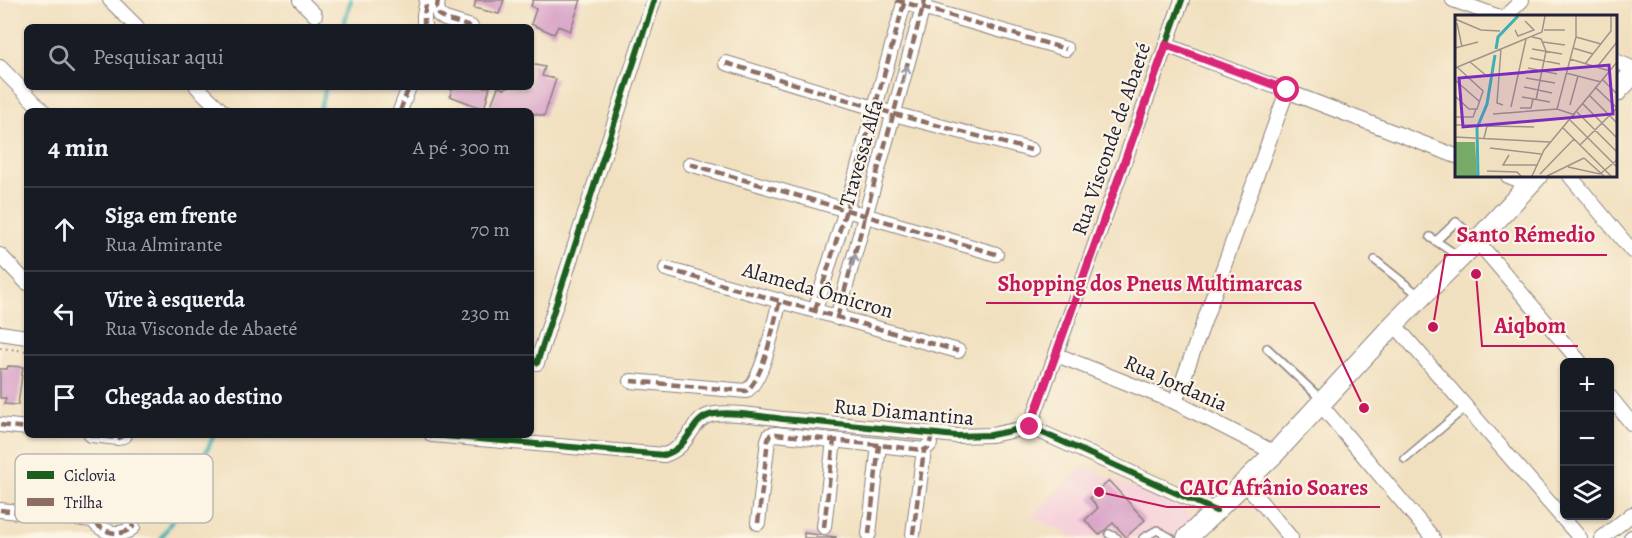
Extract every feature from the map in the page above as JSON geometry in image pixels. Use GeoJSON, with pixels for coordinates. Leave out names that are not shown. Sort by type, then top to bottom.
{"type":"FeatureCollection","features":[{"type":"Feature","properties":{"kind":"main road"},"geometry":{"type":"LineString","coordinates":[[1617,91],[1632,74]]}},
{"type":"Feature","properties":{"kind":"main road"},"geometry":{"type":"LineString","coordinates":[[1187,538],[1275,453],[1394,324],[1477,241],[1533,180]]}},
{"type":"Feature","properties":{"kind":"street"},"geometry":{"type":"LineString","coordinates":[[110,0],[134,24]]}},
{"type":"Feature","properties":{"kind":"street"},"geometry":{"type":"LineString","coordinates":[[300,0],[315,15]]}},
{"type":"Feature","properties":{"kind":"street"},"geometry":{"type":"LineString","coordinates":[[424,24],[423,15],[427,0]]}},
{"type":"Feature","properties":{"kind":"street"},"geometry":{"type":"LineString","coordinates":[[438,0],[436,7],[439,15],[462,24]]}},
{"type":"Feature","properties":{"kind":"street"},"geometry":{"type":"LineString","coordinates":[[537,363],[654,0]]}},
{"type":"Feature","properties":{"kind":"street","name":"Rua Visconde de Abaeté"},"geometry":{"type":"LineString","coordinates":[[1030,427],[1182,0]]}},
{"type":"Feature","properties":{"kind":"street"},"geometry":{"type":"LineString","coordinates":[[1453,0],[1494,15]]}},
{"type":"Feature","properties":{"kind":"street"},"geometry":{"type":"LineString","coordinates":[[1507,15],[1522,0]]}},
{"type":"Feature","properties":{"kind":"street"},"geometry":{"type":"LineString","coordinates":[[815,310],[875,108],[901,1],[924,4],[1066,49]]}},
{"type":"Feature","properties":{"kind":"street","name":"Travessa Alfa"},"geometry":{"type":"LineString","coordinates":[[837,318],[924,4]]}},
{"type":"Feature","properties":{"kind":"street"},"geometry":{"type":"LineString","coordinates":[[1166,45],[1455,156]]}},
{"type":"Feature","properties":{"kind":"street"},"geometry":{"type":"LineString","coordinates":[[726,63],[894,114],[1031,150]]}},
{"type":"Feature","properties":{"kind":"street"},"geometry":{"type":"LineString","coordinates":[[1617,63],[1632,74]]}},
{"type":"Feature","properties":{"kind":"street"},"geometry":{"type":"LineString","coordinates":[[0,67],[40,108]]}},
{"type":"Feature","properties":{"kind":"street"},"geometry":{"type":"LineString","coordinates":[[200,90],[219,108]]}},
{"type":"Feature","properties":{"kind":"street"},"geometry":{"type":"LineString","coordinates":[[401,108],[408,90]]}},
{"type":"Feature","properties":{"kind":"street"},"geometry":{"type":"LineString","coordinates":[[1175,402],[1287,90]]}},
{"type":"Feature","properties":{"kind":"street"},"geometry":{"type":"LineString","coordinates":[[690,164],[996,254]]}},
{"type":"Feature","properties":{"kind":"street"},"geometry":{"type":"LineString","coordinates":[[1514,177],[1533,180]]}},
{"type":"Feature","properties":{"kind":"street"},"geometry":{"type":"LineString","coordinates":[[1571,177],[1632,251]]}},
{"type":"Feature","properties":{"kind":"street"},"geometry":{"type":"LineString","coordinates":[[1477,241],[1576,358]]}},
{"type":"Feature","properties":{"kind":"street"},"geometry":{"type":"LineString","coordinates":[[0,255],[24,280]]}},
{"type":"Feature","properties":{"kind":"street","name":"Alameda Ômicron"},"geometry":{"type":"LineString","coordinates":[[666,269],[958,351]]}},
{"type":"Feature","properties":{"kind":"street"},"geometry":{"type":"LineString","coordinates":[[631,381],[746,391],[760,374],[780,300]]}},
{"type":"Feature","properties":{"kind":"street"},"geometry":{"type":"LineString","coordinates":[[1394,324],[1580,538]]}},
{"type":"Feature","properties":{"kind":"street"},"geometry":{"type":"LineString","coordinates":[[0,333],[24,337]]}},
{"type":"Feature","properties":{"kind":"street","name":"Rua Jordania"},"geometry":{"type":"LineString","coordinates":[[1057,355],[1175,402],[1275,453]]}},
{"type":"Feature","properties":{"kind":"street"},"geometry":{"type":"LineString","coordinates":[[1322,402],[1433,538]]}},
{"type":"Feature","properties":{"kind":"street"},"geometry":{"type":"LineString","coordinates":[[1614,402],[1632,424]]}},
{"type":"Feature","properties":{"kind":"street","name":"Rua Diamantina"},"geometry":{"type":"LineString","coordinates":[[467,438],[664,455],[674,453],[681,447],[699,421],[713,414],[751,415],[956,436],[991,435],[1030,427]]}},
{"type":"Feature","properties":{"kind":"street"},"geometry":{"type":"LineString","coordinates":[[0,425],[24,428]]}},
{"type":"Feature","properties":{"kind":"street"},"geometry":{"type":"LineString","coordinates":[[1030,427],[1216,511]]}},
{"type":"Feature","properties":{"kind":"street"},"geometry":{"type":"LineString","coordinates":[[758,523],[770,435],[924,450],[928,448],[933,434]]}},
{"type":"Feature","properties":{"kind":"street"},"geometry":{"type":"LineString","coordinates":[[824,527],[834,440]]}},
{"type":"Feature","properties":{"kind":"street"},"geometry":{"type":"LineString","coordinates":[[869,534],[879,445]]}},
{"type":"Feature","properties":{"kind":"street"},"geometry":{"type":"LineString","coordinates":[[913,534],[924,450]]}},
{"type":"Feature","properties":{"kind":"street"},"geometry":{"type":"LineString","coordinates":[[1245,483],[1291,538]]}},
{"type":"Feature","properties":{"kind":"street"},"geometry":{"type":"LineString","coordinates":[[0,510],[15,512]]}},
{"type":"Feature","properties":{"kind":"street"},"geometry":{"type":"LineString","coordinates":[[1602,538],[1632,514]]}},
{"type":"Feature","properties":{"kind":"lane"},"geometry":{"type":"LineString","coordinates":[[1460,257],[1433,239],[1456,222],[1477,241]]}},
{"type":"Feature","properties":{"kind":"lane"},"geometry":{"type":"LineString","coordinates":[[1375,260],[1421,297]]}},
{"type":"Feature","properties":{"kind":"lane"},"geometry":{"type":"LineString","coordinates":[[1267,348],[1322,402]]}},
{"type":"Feature","properties":{"kind":"lane"},"geometry":{"type":"LineString","coordinates":[[1405,459],[1466,407]]}},
{"type":"Feature","properties":{"kind":"lane"},"geometry":{"type":"LineString","coordinates":[[1143,538],[1157,530],[1171,538]]}},
{"type":"Feature","properties":{"kind":"lane"},"geometry":{"type":"LineString","coordinates":[[1109,534],[1117,538]]}},
{"type":"Feature","properties":{"kind":"path"},"geometry":{"type":"LineString","coordinates":[[0,348],[24,351]]}},
{"type":"Feature","properties":{"kind":"shaded area"},"geometry":{"type":"Polygon","coordinates":[[[1084,466],[1200,518],[1177,538],[1078,538],[1031,517],[1084,466]]]}},
{"type":"Feature","properties":{"kind":"building"},"geometry":{"type":"Polygon","coordinates":[[[476,0],[504,0],[499,14],[474,8],[476,0]]]}},
{"type":"Feature","properties":{"kind":"building"},"geometry":{"type":"Polygon","coordinates":[[[533,0],[581,0],[570,31],[558,26],[554,34],[531,24],[536,9],[531,6],[533,0]]]}},
{"type":"Feature","properties":{"kind":"building"},"geometry":{"type":"Polygon","coordinates":[[[534,65],[545,67],[542,76],[556,79],[544,116],[534,114],[534,108],[490,108],[497,90],[534,90],[534,65]]]}},
{"type":"Feature","properties":{"kind":"building"},"geometry":{"type":"Polygon","coordinates":[[[452,90],[489,90],[484,108],[450,96],[452,90]]]}},
{"type":"Feature","properties":{"kind":"building"},"geometry":{"type":"Polygon","coordinates":[[[8,366],[23,367],[18,405],[4,404],[6,398],[0,398],[0,369],[7,369],[8,366]]]}},
{"type":"Feature","properties":{"kind":"building"},"geometry":{"type":"Polygon","coordinates":[[[1109,481],[1145,520],[1126,537],[1113,523],[1099,535],[1085,520],[1098,508],[1090,498],[1109,481]]]}},
{"type":"Feature","properties":{"kind":"building"},"geometry":{"type":"Polygon","coordinates":[[[804,533],[836,537],[836,538],[804,538],[804,533]]]}},
{"type":"Feature","properties":{"kind":"waterway"},"geometry":{"type":"LineString","coordinates":[[344,24],[351,0]]}},
{"type":"Feature","properties":{"kind":"waterway"},"geometry":{"type":"LineString","coordinates":[[320,108],[325,90]]}},
{"type":"Feature","properties":{"kind":"waterway"},"geometry":{"type":"LineString","coordinates":[[205,454],[213,438]]}},
{"type":"Feature","properties":{"kind":"waterway"},"geometry":{"type":"LineString","coordinates":[[161,538],[171,523]]}},
{"type":"Feature","properties":{"kind":"marked path"},"geometry":{"type":"LineString","coordinates":[[424,24],[427,0]]}},
{"type":"Feature","properties":{"kind":"marked path"},"geometry":{"type":"LineString","coordinates":[[438,0],[439,15],[461,24]]}},
{"type":"Feature","properties":{"kind":"marked path"},"geometry":{"type":"LineString","coordinates":[[896,0],[1066,49]]}},
{"type":"Feature","properties":{"kind":"marked path"},"geometry":{"type":"LineString","coordinates":[[815,310],[846,210],[905,0]]}},
{"type":"Feature","properties":{"kind":"marked path"},"geometry":{"type":"LineString","coordinates":[[837,318],[925,0]]}},
{"type":"Feature","properties":{"kind":"marked path"},"geometry":{"type":"LineString","coordinates":[[726,63],[894,114],[1031,150]]}},
{"type":"Feature","properties":{"kind":"marked path"},"geometry":{"type":"LineString","coordinates":[[401,108],[408,90]]}},
{"type":"Feature","properties":{"kind":"marked path"},"geometry":{"type":"LineString","coordinates":[[690,164],[996,254]]}},
{"type":"Feature","properties":{"kind":"marked path"},"geometry":{"type":"LineString","coordinates":[[666,269],[958,351]]}},
{"type":"Feature","properties":{"kind":"marked path"},"geometry":{"type":"LineString","coordinates":[[631,381],[746,391],[752,385],[763,363],[780,300]]}},
{"type":"Feature","properties":{"kind":"marked path"},"geometry":{"type":"LineString","coordinates":[[0,425],[24,428]]}},
{"type":"Feature","properties":{"kind":"marked path"},"geometry":{"type":"LineString","coordinates":[[913,534],[924,450],[928,448],[933,433]]}},
{"type":"Feature","properties":{"kind":"marked path"},"geometry":{"type":"LineString","coordinates":[[758,523],[770,435],[924,450]]}},
{"type":"Feature","properties":{"kind":"marked path"},"geometry":{"type":"LineString","coordinates":[[824,527],[834,440]]}},
{"type":"Feature","properties":{"kind":"marked path"},"geometry":{"type":"LineString","coordinates":[[869,534],[879,445]]}},
{"type":"Feature","properties":{"kind":"marked path"},"geometry":{"type":"LineString","coordinates":[[0,510],[15,512]]}},
{"type":"Feature","properties":{"kind":"marked path"},"geometry":{"type":"LineString","coordinates":[[96,523],[106,531],[117,533],[133,527],[132,523]]}},
{"type":"Feature","properties":{"kind":"cycle path"},"geometry":{"type":"LineString","coordinates":[[537,363],[654,0]]}},
{"type":"Feature","properties":{"kind":"cycle path"},"geometry":{"type":"LineString","coordinates":[[1030,427],[1182,0]]}},
{"type":"Feature","properties":{"kind":"cycle path"},"geometry":{"type":"LineString","coordinates":[[467,438],[664,455],[680,446],[703,418],[726,413],[956,436],[991,435],[1030,427],[1216,511]]}},
{"type":"Feature","properties":{"kind":"place","name":"Aiqbom"},"geometry":{"type":"Point","coordinates":[1476,274]}},
{"type":"Feature","properties":{"kind":"place","name":"Santo Rémedio"},"geometry":{"type":"Point","coordinates":[1433,327]}},
{"type":"Feature","properties":{"kind":"place","name":"Shopping dos Pneus Multimarcas"},"geometry":{"type":"Point","coordinates":[1364,408]}},
{"type":"Feature","properties":{"kind":"place","name":"CAIC Afrânio Soares"},"geometry":{"type":"Point","coordinates":[1099,492]}},
{"type":"Feature","properties":{"kind":"route"},"geometry":{"type":"LineString","coordinates":[[1030,427],[1166,45],[1287,90]]}}]}
